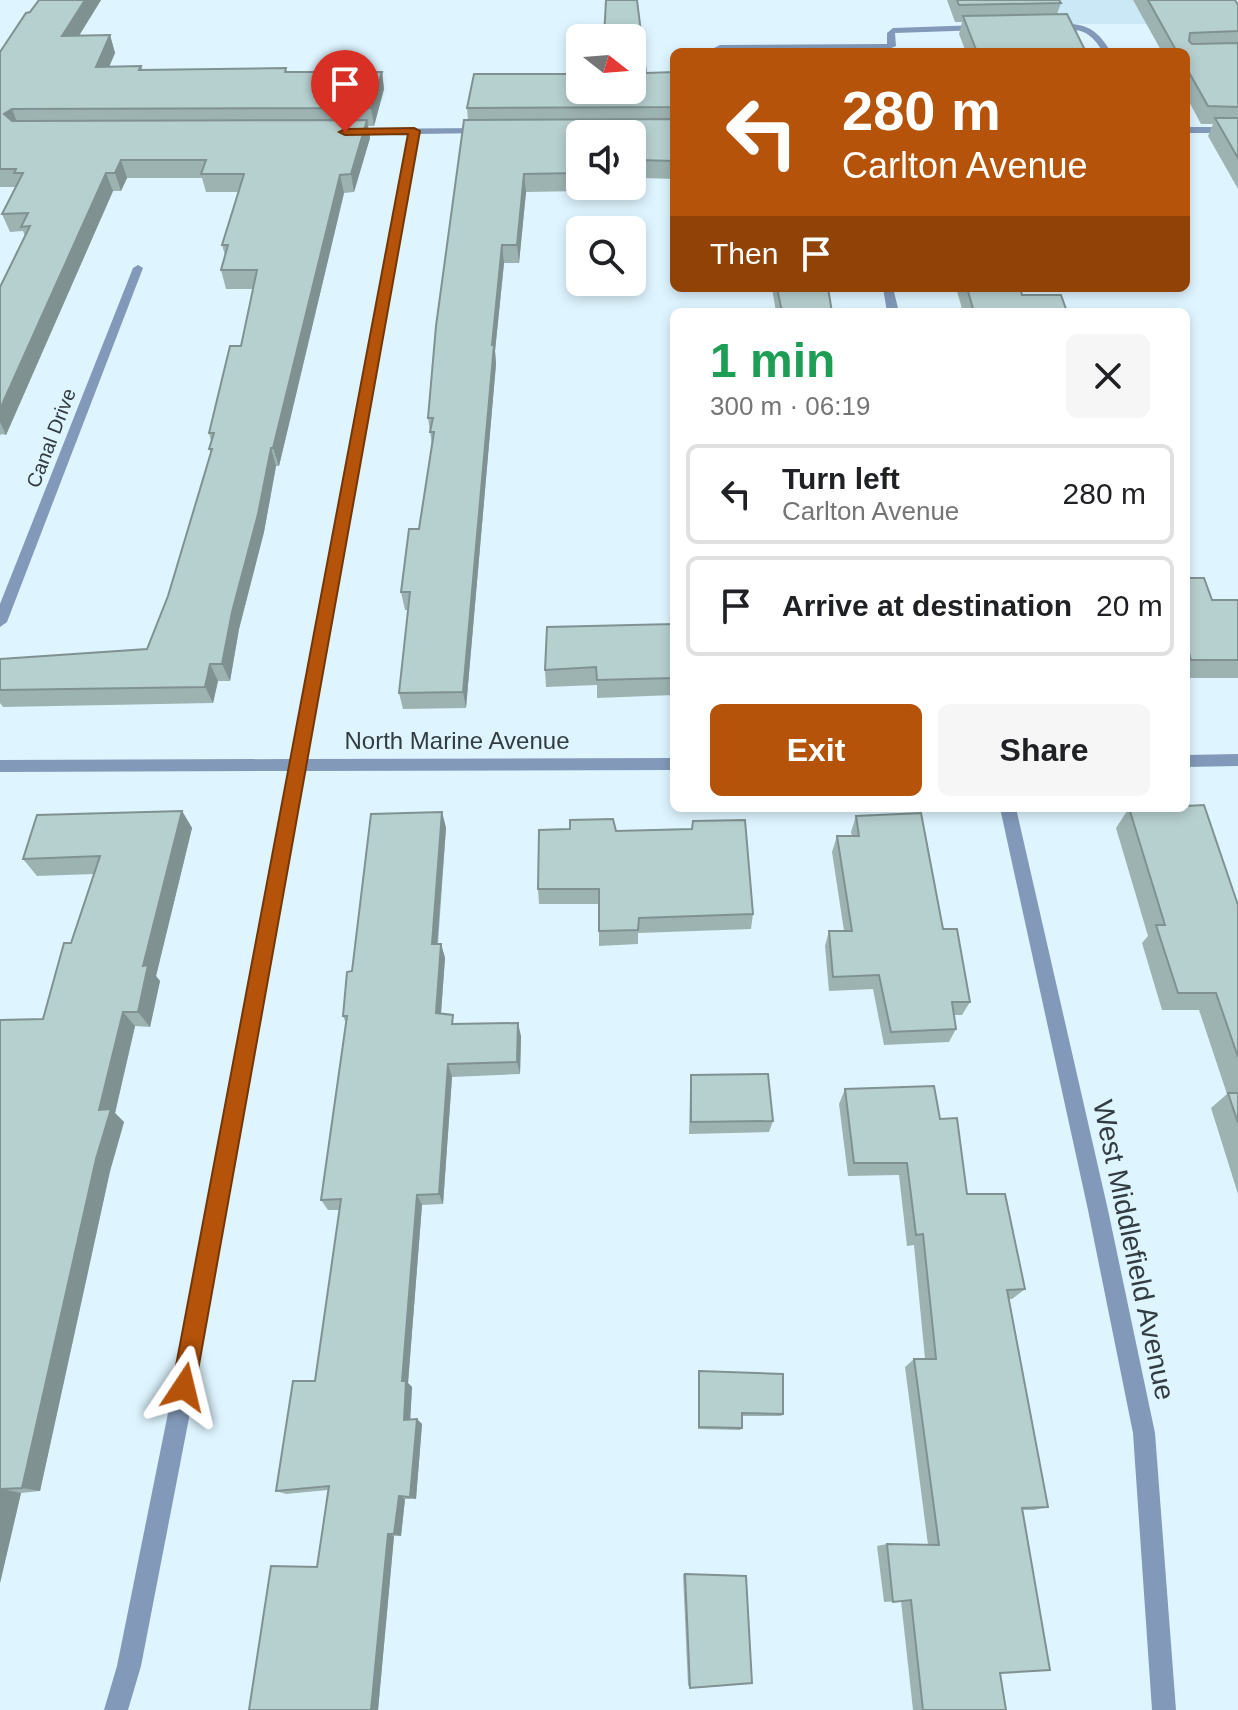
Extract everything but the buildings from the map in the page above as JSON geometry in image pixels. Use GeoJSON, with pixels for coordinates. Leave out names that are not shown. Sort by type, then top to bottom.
{"type":"FeatureCollection","features":[{"type":"Feature","properties":{"kind":"street"},"geometry":{"type":"LineString","coordinates":[[1044,27],[1088,28],[1097,34],[1105,48]]}},
{"type":"Feature","properties":{"kind":"street"},"geometry":{"type":"LineString","coordinates":[[720,48],[887,47],[892,46],[893,31],[997,28]]}},
{"type":"Feature","properties":{"kind":"street"},"geometry":{"type":"LineString","coordinates":[[1190,130],[1238,130]]}},
{"type":"Feature","properties":{"kind":"street"},"geometry":{"type":"LineString","coordinates":[[116,1710],[129,1666],[178,1418],[414,131]]}},
{"type":"Feature","properties":{"kind":"street"},"geometry":{"type":"LineString","coordinates":[[330,132],[491,131]]}},
{"type":"Feature","properties":{"kind":"street","name":"Canal Drive"},"geometry":{"type":"LineString","coordinates":[[0,622],[138,268]]}},
{"type":"Feature","properties":{"kind":"street"},"geometry":{"type":"LineString","coordinates":[[1190,761],[1238,760]]}},
{"type":"Feature","properties":{"kind":"street","name":"North Marine Avenue"},"geometry":{"type":"LineString","coordinates":[[0,766],[670,764]]}},
{"type":"Feature","properties":{"kind":"street","name":"West Middlefield Avenue"},"geometry":{"type":"LineString","coordinates":[[1009,812],[1098,1210],[1144,1433],[1164,1710]]}},
{"type":"Feature","properties":{"kind":"shaded area"},"geometry":{"type":"Polygon","coordinates":[[[1040,0],[1234,0],[1238,24],[1051,24],[1040,0]]]}},
{"type":"Feature","properties":{"kind":"route"},"geometry":{"type":"LineString","coordinates":[[184,1387],[414,131],[345,132]]}}]}
